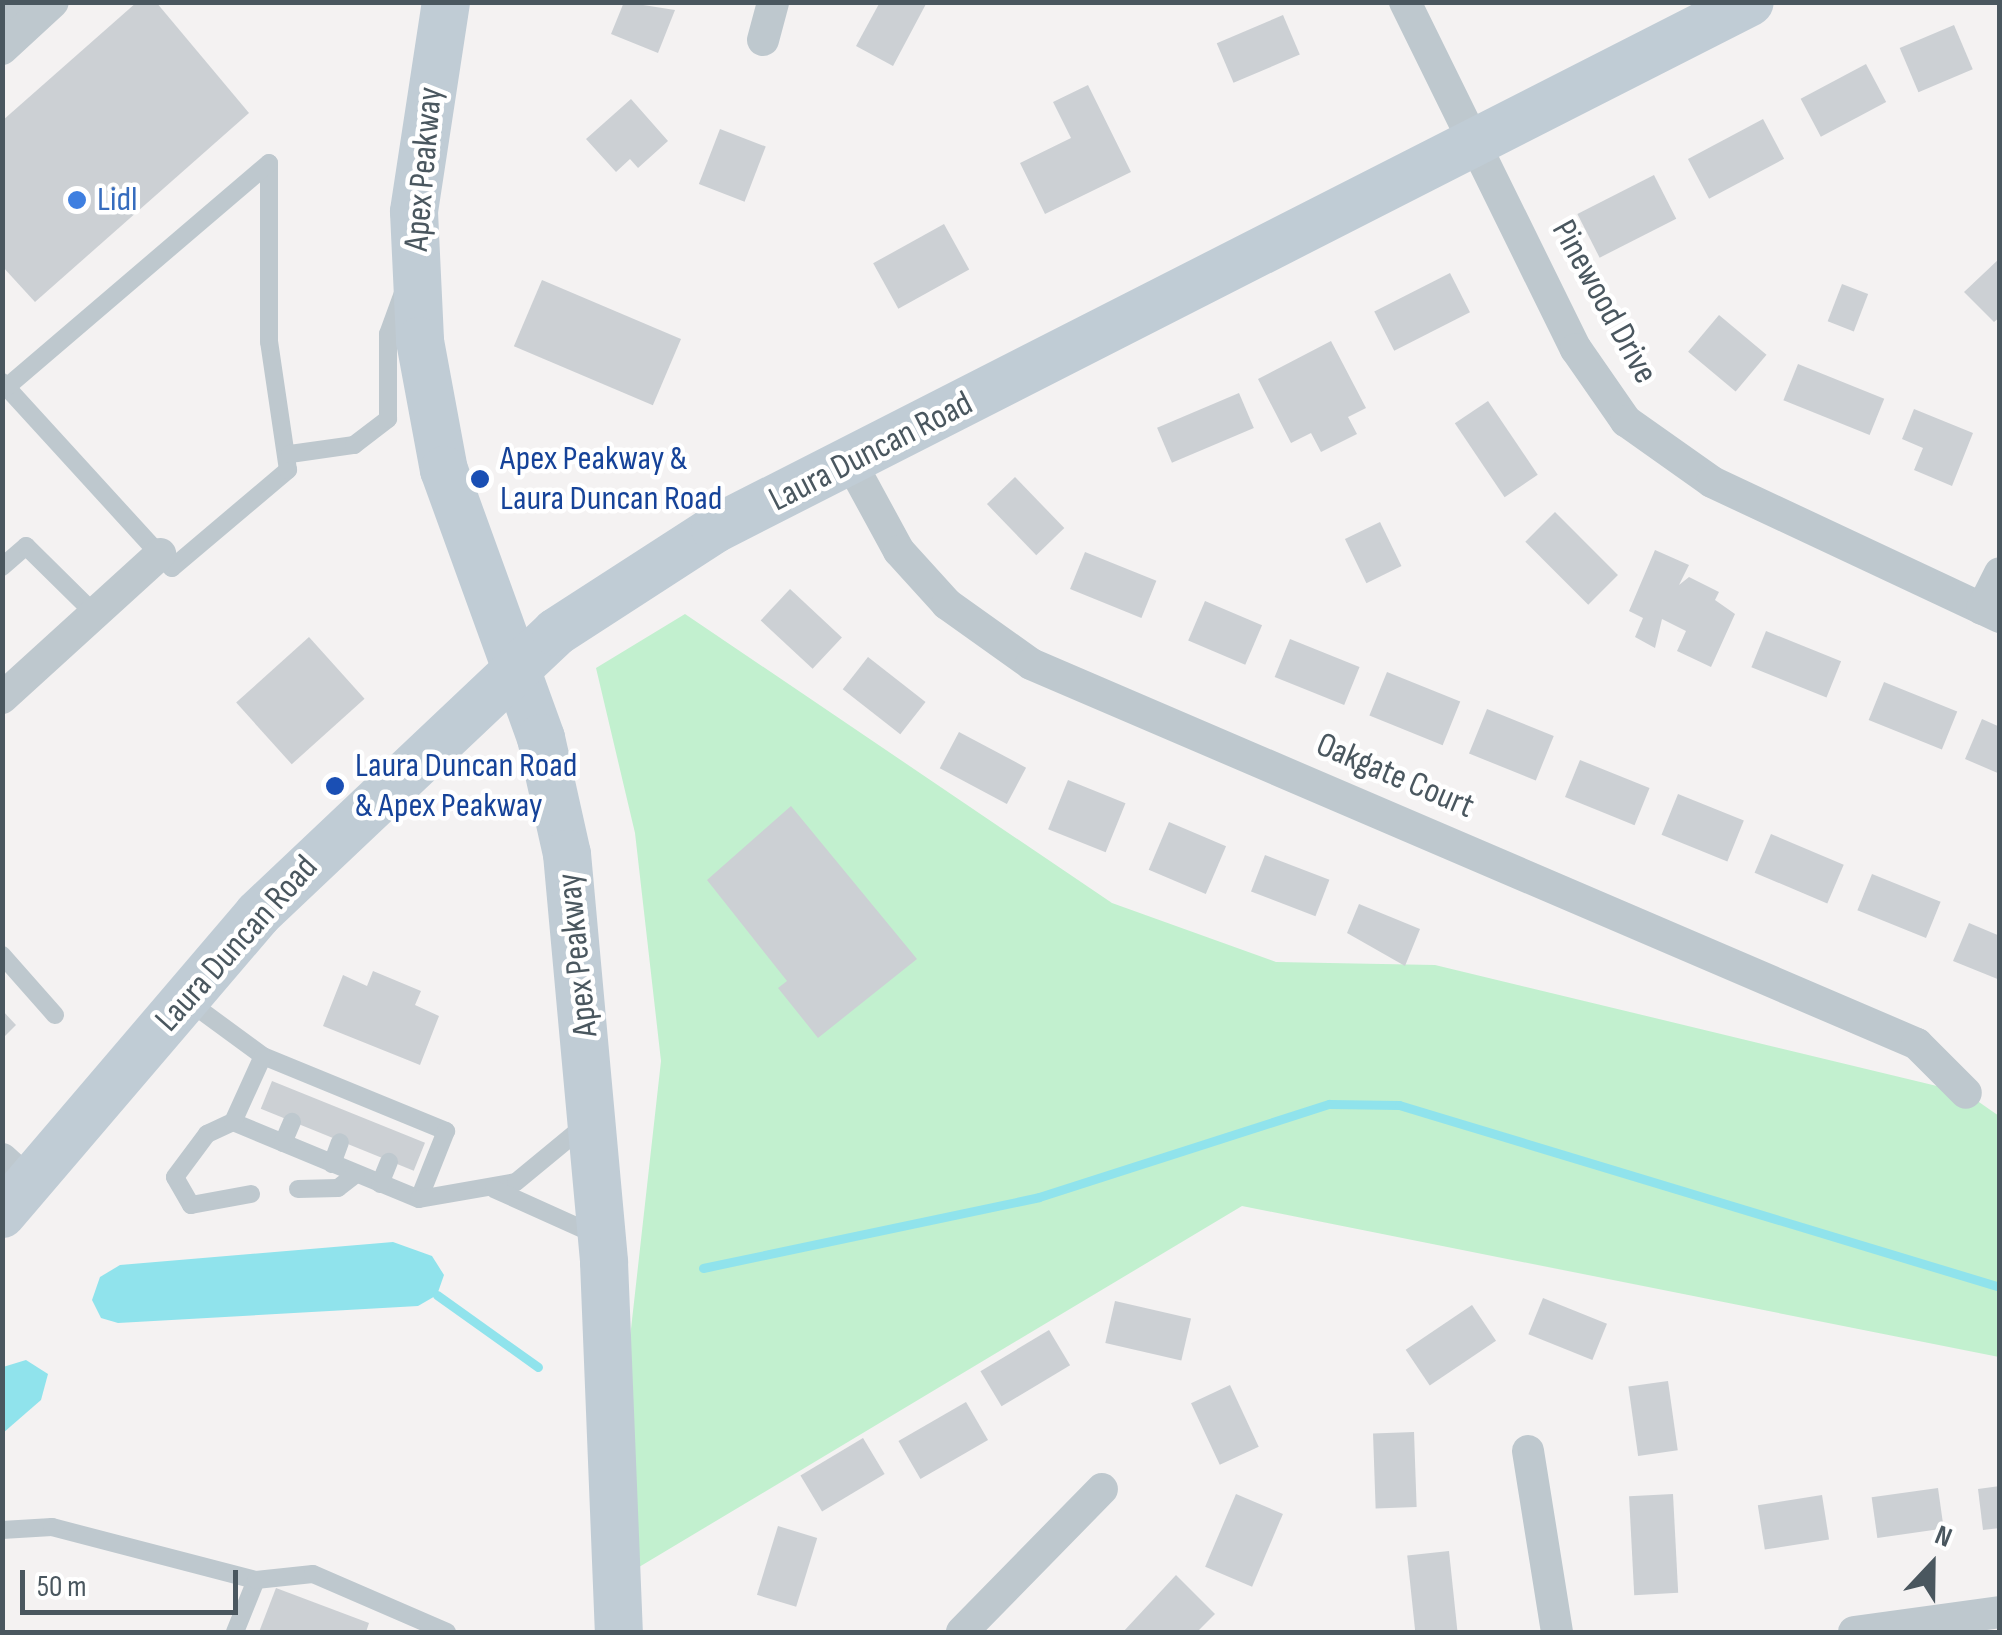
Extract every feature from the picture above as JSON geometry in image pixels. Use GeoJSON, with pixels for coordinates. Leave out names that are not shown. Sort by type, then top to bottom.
{"type":"FeatureCollection","features":[{"type":"Feature","properties":{"kind":"street"},"geometry":{"type":"LineString","coordinates":[[2,12],[14,2]]}},
{"type":"Feature","properties":{"kind":"street"},"geometry":{"type":"LineString","coordinates":[[2,49],[53,2]]}},
{"type":"Feature","properties":{"kind":"street","name":"Apex Peakway"},"geometry":{"type":"LineString","coordinates":[[446,2],[423,114],[415,277],[444,470],[516,668],[567,854],[594,1113],[619,1632]]}},
{"type":"Feature","properties":{"kind":"street"},"geometry":{"type":"LineString","coordinates":[[763,40],[774,2]]}},
{"type":"Feature","properties":{"kind":"street","name":"Pinewood Drive"},"geometry":{"type":"LineString","coordinates":[[1404,2],[1576,350],[1650,446],[1991,613]]}},
{"type":"Feature","properties":{"kind":"street","name":"Laura Duncan Road"},"geometry":{"type":"LineString","coordinates":[[8,1196],[360,810],[516,668],[667,556],[1473,140],[1750,2]]}},
{"type":"Feature","properties":{"kind":"street","name":"Oakgate Court"},"geometry":{"type":"LineString","coordinates":[[850,463],[899,551],[947,604],[1031,664],[1917,1044],[1966,1093]]}},
{"type":"Feature","properties":{"kind":"street"},"geometry":{"type":"LineString","coordinates":[[2,698],[160,554]]}},
{"type":"Feature","properties":{"kind":"street"},"geometry":{"type":"LineString","coordinates":[[1991,613],[2000,572]]}},
{"type":"Feature","properties":{"kind":"street"},"geometry":{"type":"LineString","coordinates":[[1528,1450],[1557,1632]]}},
{"type":"Feature","properties":{"kind":"street"},"geometry":{"type":"LineString","coordinates":[[962,1632],[1102,1489]]}},
{"type":"Feature","properties":{"kind":"street"},"geometry":{"type":"LineString","coordinates":[[1854,1632],[2000,1612]]}},
{"type":"Feature","properties":{"kind":"lane"},"geometry":{"type":"LineString","coordinates":[[269,163],[270,342],[290,454],[288,470],[172,568],[5,384],[269,163]]}},
{"type":"Feature","properties":{"kind":"lane"},"geometry":{"type":"LineString","coordinates":[[290,454],[354,444],[388,419],[388,334],[415,277]]}},
{"type":"Feature","properties":{"kind":"lane"},"geometry":{"type":"LineString","coordinates":[[2,567],[26,546],[95,614]]}},
{"type":"Feature","properties":{"kind":"lane"},"geometry":{"type":"LineString","coordinates":[[2,956],[55,1015]]}},
{"type":"Feature","properties":{"kind":"lane"},"geometry":{"type":"LineString","coordinates":[[186,999],[307,1085],[404,1124],[446,1131],[419,1199]]}},
{"type":"Feature","properties":{"kind":"lane"},"geometry":{"type":"LineString","coordinates":[[250,1194],[191,1205],[175,1189],[207,1134],[233,1122],[263,1056]]}},
{"type":"Feature","properties":{"kind":"lane"},"geometry":{"type":"LineString","coordinates":[[233,1122],[419,1199],[494,1189],[539,1170],[594,1113]]}},
{"type":"Feature","properties":{"kind":"lane"},"geometry":{"type":"LineString","coordinates":[[283,1143],[292,1122]]}},
{"type":"Feature","properties":{"kind":"lane"},"geometry":{"type":"LineString","coordinates":[[332,1164],[340,1142]]}},
{"type":"Feature","properties":{"kind":"lane"},"geometry":{"type":"LineString","coordinates":[[380,1184],[389,1162]]}},
{"type":"Feature","properties":{"kind":"lane"},"geometry":{"type":"LineString","coordinates":[[298,1188],[338,1188],[356,1174]]}},
{"type":"Feature","properties":{"kind":"lane"},"geometry":{"type":"LineString","coordinates":[[494,1189],[602,1238]]}},
{"type":"Feature","properties":{"kind":"lane"},"geometry":{"type":"LineString","coordinates":[[2,1530],[52,1527],[256,1580],[313,1574],[448,1632]]}},
{"type":"Feature","properties":{"kind":"lane"},"geometry":{"type":"LineString","coordinates":[[235,1632],[256,1580]]}},
{"type":"Feature","properties":{"kind":"green space"},"geometry":{"type":"Polygon","coordinates":[[[685,614],[1112,903],[1276,962],[1435,965],[1966,1093],[1999,1116],[1999,1357],[1242,1206],[619,1579],[616,1463],[661,1061],[635,833],[596,668],[685,614]]]}},
{"type":"Feature","properties":{"kind":"water"},"geometry":{"type":"Polygon","coordinates":[[[393,1242],[432,1256],[444,1275],[437,1295],[418,1306],[118,1323],[101,1318],[92,1300],[100,1277],[120,1265],[393,1242]]]}},
{"type":"Feature","properties":{"kind":"water"},"geometry":{"type":"Polygon","coordinates":[[[26,1360],[48,1374],[41,1400],[3,1433],[3,1367],[26,1360]]]}},
{"type":"Feature","properties":{"kind":"building","name":"Lidl"},"geometry":{"type":"Polygon","coordinates":[[[137,2],[156,2],[249,113],[35,302],[2,266],[2,121],[137,2]]]}},
{"type":"Feature","properties":{"kind":"building"},"geometry":{"type":"Polygon","coordinates":[[[624,2],[675,10],[658,53],[611,34],[624,2]]]}},
{"type":"Feature","properties":{"kind":"building"},"geometry":{"type":"Polygon","coordinates":[[[880,2],[927,2],[893,66],[856,46],[880,2]]]}},
{"type":"Feature","properties":{"kind":"building"},"geometry":{"type":"Polygon","coordinates":[[[1283,15],[1300,55],[1234,83],[1217,43],[1283,15]]]}},
{"type":"Feature","properties":{"kind":"building"},"geometry":{"type":"Polygon","coordinates":[[[1954,25],[1973,69],[1918,92],[1900,48],[1954,25]]]}},
{"type":"Feature","properties":{"kind":"building"},"geometry":{"type":"Polygon","coordinates":[[[1866,64],[1886,102],[1821,137],[1801,99],[1866,64]]]}},
{"type":"Feature","properties":{"kind":"building"},"geometry":{"type":"Polygon","coordinates":[[[1088,85],[1131,172],[1045,214],[1020,163],[1071,138],[1053,102],[1088,85]]]}},
{"type":"Feature","properties":{"kind":"building"},"geometry":{"type":"Polygon","coordinates":[[[631,99],[668,141],[638,168],[630,159],[616,172],[586,139],[631,99]]]}},
{"type":"Feature","properties":{"kind":"building"},"geometry":{"type":"Polygon","coordinates":[[[1763,119],[1784,159],[1709,199],[1688,159],[1763,119]]]}},
{"type":"Feature","properties":{"kind":"building"},"geometry":{"type":"Polygon","coordinates":[[[720,129],[766,147],[745,202],[699,184],[720,129]]]}},
{"type":"Feature","properties":{"kind":"building"},"geometry":{"type":"Polygon","coordinates":[[[1654,175],[1676,219],[1600,258],[1577,214],[1654,175]]]}},
{"type":"Feature","properties":{"kind":"building"},"geometry":{"type":"Polygon","coordinates":[[[944,224],[969,269],[898,309],[873,263],[944,224]]]}},
{"type":"Feature","properties":{"kind":"building"},"geometry":{"type":"Polygon","coordinates":[[[2000,258],[2000,317],[1994,322],[1964,292],[2000,258]]]}},
{"type":"Feature","properties":{"kind":"building"},"geometry":{"type":"Polygon","coordinates":[[[1450,273],[1470,312],[1394,351],[1374,312],[1450,273]]]}},
{"type":"Feature","properties":{"kind":"building"},"geometry":{"type":"Polygon","coordinates":[[[542,280],[681,339],[653,405],[514,346],[542,280]]]}},
{"type":"Feature","properties":{"kind":"building"},"geometry":{"type":"Polygon","coordinates":[[[1842,284],[1868,294],[1854,331],[1828,321],[1842,284]]]}},
{"type":"Feature","properties":{"kind":"building"},"geometry":{"type":"Polygon","coordinates":[[[1719,315],[1766,355],[1736,392],[1688,352],[1719,315]]]}},
{"type":"Feature","properties":{"kind":"building"},"geometry":{"type":"Polygon","coordinates":[[[1331,341],[1366,408],[1348,417],[1357,434],[1321,452],[1311,433],[1291,443],[1258,379],[1331,341]]]}},
{"type":"Feature","properties":{"kind":"building"},"geometry":{"type":"Polygon","coordinates":[[[1798,364],[1884,399],[1870,435],[1783,400],[1798,364]]]}},
{"type":"Feature","properties":{"kind":"building"},"geometry":{"type":"Polygon","coordinates":[[[1239,393],[1254,428],[1172,463],[1157,428],[1239,393]]]}},
{"type":"Feature","properties":{"kind":"building"},"geometry":{"type":"Polygon","coordinates":[[[1488,401],[1538,475],[1505,497],[1455,423],[1488,401]]]}},
{"type":"Feature","properties":{"kind":"building"},"geometry":{"type":"Polygon","coordinates":[[[1914,409],[1973,433],[1952,486],[1914,470],[1923,448],[1902,439],[1914,409]]]}},
{"type":"Feature","properties":{"kind":"building"},"geometry":{"type":"Polygon","coordinates":[[[1015,477],[1064,528],[1036,555],[987,504],[1015,477]]]}},
{"type":"Feature","properties":{"kind":"building"},"geometry":{"type":"Polygon","coordinates":[[[1555,512],[1618,575],[1588,605],[1525,542],[1555,512]]]}},
{"type":"Feature","properties":{"kind":"building"},"geometry":{"type":"Polygon","coordinates":[[[1380,522],[1401,566],[1366,583],[1345,539],[1380,522]]]}},
{"type":"Feature","properties":{"kind":"building"},"geometry":{"type":"Polygon","coordinates":[[[1655,550],[1689,565],[1679,585],[1689,577],[1719,592],[1715,600],[1735,614],[1711,667],[1677,651],[1686,631],[1662,619],[1655,648],[1635,637],[1643,618],[1629,611],[1655,550]]]}},
{"type":"Feature","properties":{"kind":"building"},"geometry":{"type":"Polygon","coordinates":[[[1085,552],[1156,581],[1141,618],[1070,589],[1085,552]]]}},
{"type":"Feature","properties":{"kind":"building"},"geometry":{"type":"Polygon","coordinates":[[[790,589],[842,637],[813,669],[761,620],[790,589]]]}},
{"type":"Feature","properties":{"kind":"building"},"geometry":{"type":"Polygon","coordinates":[[[1205,601],[1262,625],[1245,665],[1188,641],[1205,601]]]}},
{"type":"Feature","properties":{"kind":"building"},"geometry":{"type":"Polygon","coordinates":[[[1766,631],[1841,661],[1826,698],[1751,667],[1766,631]]]}},
{"type":"Feature","properties":{"kind":"building"},"geometry":{"type":"Polygon","coordinates":[[[309,637],[365,699],[292,764],[236,703],[309,637]]]}},
{"type":"Feature","properties":{"kind":"building"},"geometry":{"type":"Polygon","coordinates":[[[1290,639],[1360,667],[1344,705],[1275,677],[1290,639]]]}},
{"type":"Feature","properties":{"kind":"building"},"geometry":{"type":"Polygon","coordinates":[[[868,657],[926,702],[900,734],[843,689],[868,657]]]}},
{"type":"Feature","properties":{"kind":"building"},"geometry":{"type":"Polygon","coordinates":[[[1387,672],[1460,702],[1443,745],[1369,716],[1387,672]]]}},
{"type":"Feature","properties":{"kind":"building"},"geometry":{"type":"Polygon","coordinates":[[[1884,682],[1957,712],[1942,750],[1869,720],[1884,682]]]}},
{"type":"Feature","properties":{"kind":"building"},"geometry":{"type":"Polygon","coordinates":[[[1487,709],[1554,736],[1536,780],[1469,754],[1487,709]]]}},
{"type":"Feature","properties":{"kind":"building"},"geometry":{"type":"Polygon","coordinates":[[[1982,719],[2000,727],[2000,774],[1965,759],[1982,719]]]}},
{"type":"Feature","properties":{"kind":"building"},"geometry":{"type":"Polygon","coordinates":[[[959,732],[1026,768],[1007,804],[940,768],[959,732]]]}},
{"type":"Feature","properties":{"kind":"building"},"geometry":{"type":"Polygon","coordinates":[[[1580,760],[1650,788],[1635,825],[1565,797],[1580,760]]]}},
{"type":"Feature","properties":{"kind":"building"},"geometry":{"type":"Polygon","coordinates":[[[1068,780],[1125,803],[1106,852],[1048,829],[1068,780]]]}},
{"type":"Feature","properties":{"kind":"building"},"geometry":{"type":"Polygon","coordinates":[[[1678,794],[1744,821],[1727,861],[1662,835],[1678,794]]]}},
{"type":"Feature","properties":{"kind":"building"},"geometry":{"type":"Polygon","coordinates":[[[791,806],[917,959],[818,1038],[778,988],[787,981],[707,880],[791,806]]]}},
{"type":"Feature","properties":{"kind":"building"},"geometry":{"type":"Polygon","coordinates":[[[1169,822],[1226,846],[1206,894],[1149,870],[1169,822]]]}},
{"type":"Feature","properties":{"kind":"building"},"geometry":{"type":"Polygon","coordinates":[[[1771,834],[1844,865],[1827,904],[1755,873],[1771,834]]]}},
{"type":"Feature","properties":{"kind":"building"},"geometry":{"type":"Polygon","coordinates":[[[1265,855],[1329,880],[1315,916],[1251,891],[1265,855]]]}},
{"type":"Feature","properties":{"kind":"building"},"geometry":{"type":"Polygon","coordinates":[[[1872,874],[1941,902],[1926,938],[1857,910],[1872,874]]]}},
{"type":"Feature","properties":{"kind":"building"},"geometry":{"type":"Polygon","coordinates":[[[1359,904],[1420,929],[1405,966],[1347,933],[1359,904]]]}},
{"type":"Feature","properties":{"kind":"building"},"geometry":{"type":"Polygon","coordinates":[[[1969,923],[2000,936],[2000,980],[1953,961],[1969,923]]]}},
{"type":"Feature","properties":{"kind":"building"},"geometry":{"type":"Polygon","coordinates":[[[373,971],[421,991],[415,1005],[439,1016],[420,1065],[323,1026],[343,975],[367,986],[373,971]]]}},
{"type":"Feature","properties":{"kind":"building"},"geometry":{"type":"Polygon","coordinates":[[[2,1010],[16,1025],[2,1039],[2,1010]]]}},
{"type":"Feature","properties":{"kind":"building"},"geometry":{"type":"Polygon","coordinates":[[[272,1081],[425,1143],[414,1171],[261,1109],[272,1081]]]}},
{"type":"Feature","properties":{"kind":"building"},"geometry":{"type":"Polygon","coordinates":[[[1543,1298],[1607,1324],[1592,1360],[1528,1334],[1543,1298]]]}},
{"type":"Feature","properties":{"kind":"building"},"geometry":{"type":"Polygon","coordinates":[[[1115,1301],[1191,1319],[1181,1360],[1105,1343],[1115,1301]]]}},
{"type":"Feature","properties":{"kind":"building"},"geometry":{"type":"Polygon","coordinates":[[[1472,1305],[1496,1341],[1430,1385],[1406,1350],[1472,1305]]]}},
{"type":"Feature","properties":{"kind":"building"},"geometry":{"type":"Polygon","coordinates":[[[1049,1330],[1070,1365],[1002,1406],[980,1371],[1049,1330]]]}},
{"type":"Feature","properties":{"kind":"building"},"geometry":{"type":"Polygon","coordinates":[[[1668,1381],[1678,1450],[1638,1456],[1628,1387],[1668,1381]]]}},
{"type":"Feature","properties":{"kind":"building"},"geometry":{"type":"Polygon","coordinates":[[[1230,1385],[1259,1447],[1220,1465],[1191,1403],[1230,1385]]]}},
{"type":"Feature","properties":{"kind":"building"},"geometry":{"type":"Polygon","coordinates":[[[966,1402],[988,1440],[920,1479],[898,1441],[966,1402]]]}},
{"type":"Feature","properties":{"kind":"building"},"geometry":{"type":"Polygon","coordinates":[[[1414,1432],[1417,1507],[1376,1508],[1373,1433],[1414,1432]]]}},
{"type":"Feature","properties":{"kind":"building"},"geometry":{"type":"Polygon","coordinates":[[[863,1438],[885,1474],[822,1512],[800,1476],[863,1438]]]}},
{"type":"Feature","properties":{"kind":"building"},"geometry":{"type":"Polygon","coordinates":[[[2000,1486],[2000,1528],[1983,1530],[1978,1489],[2000,1486]]]}},
{"type":"Feature","properties":{"kind":"building"},"geometry":{"type":"Polygon","coordinates":[[[1938,1488],[1944,1529],[1877,1538],[1872,1497],[1938,1488]]]}},
{"type":"Feature","properties":{"kind":"building"},"geometry":{"type":"Polygon","coordinates":[[[1236,1494],[1283,1514],[1252,1587],[1205,1567],[1236,1494]]]}},
{"type":"Feature","properties":{"kind":"building"},"geometry":{"type":"Polygon","coordinates":[[[1673,1494],[1678,1593],[1634,1595],[1629,1496],[1673,1494]]]}},
{"type":"Feature","properties":{"kind":"building"},"geometry":{"type":"Polygon","coordinates":[[[1822,1495],[1829,1539],[1765,1550],[1758,1505],[1822,1495]]]}},
{"type":"Feature","properties":{"kind":"building"},"geometry":{"type":"Polygon","coordinates":[[[778,1526],[817,1538],[796,1607],[757,1595],[778,1526]]]}},
{"type":"Feature","properties":{"kind":"building"},"geometry":{"type":"Polygon","coordinates":[[[1449,1551],[1457,1632],[1415,1632],[1407,1555],[1449,1551]]]}},
{"type":"Feature","properties":{"kind":"building"},"geometry":{"type":"Polygon","coordinates":[[[1176,1575],[1215,1614],[1197,1632],[1123,1632],[1176,1575]]]}},
{"type":"Feature","properties":{"kind":"building"},"geometry":{"type":"Polygon","coordinates":[[[276,1588],[369,1623],[366,1632],[259,1632],[276,1588]]]}},
{"type":"Feature","properties":{"kind":"waterway"},"geometry":{"type":"LineString","coordinates":[[703,1268],[1039,1197],[1329,1104],[1399,1105],[2000,1287]]}},
{"type":"Feature","properties":{"kind":"waterway"},"geometry":{"type":"LineString","coordinates":[[437,1295],[538,1367]]}},
{"type":"Feature","properties":{"kind":"place","name":"Lidl"},"geometry":{"type":"Point","coordinates":[77,200]}},
{"type":"Feature","properties":{"kind":"place","name":"Apex Peakway & Laura Duncan Road"},"geometry":{"type":"Point","coordinates":[480,479]}},
{"type":"Feature","properties":{"kind":"place","name":"Laura Duncan Road & Apex Peakway"},"geometry":{"type":"Point","coordinates":[335,786]}}]}
